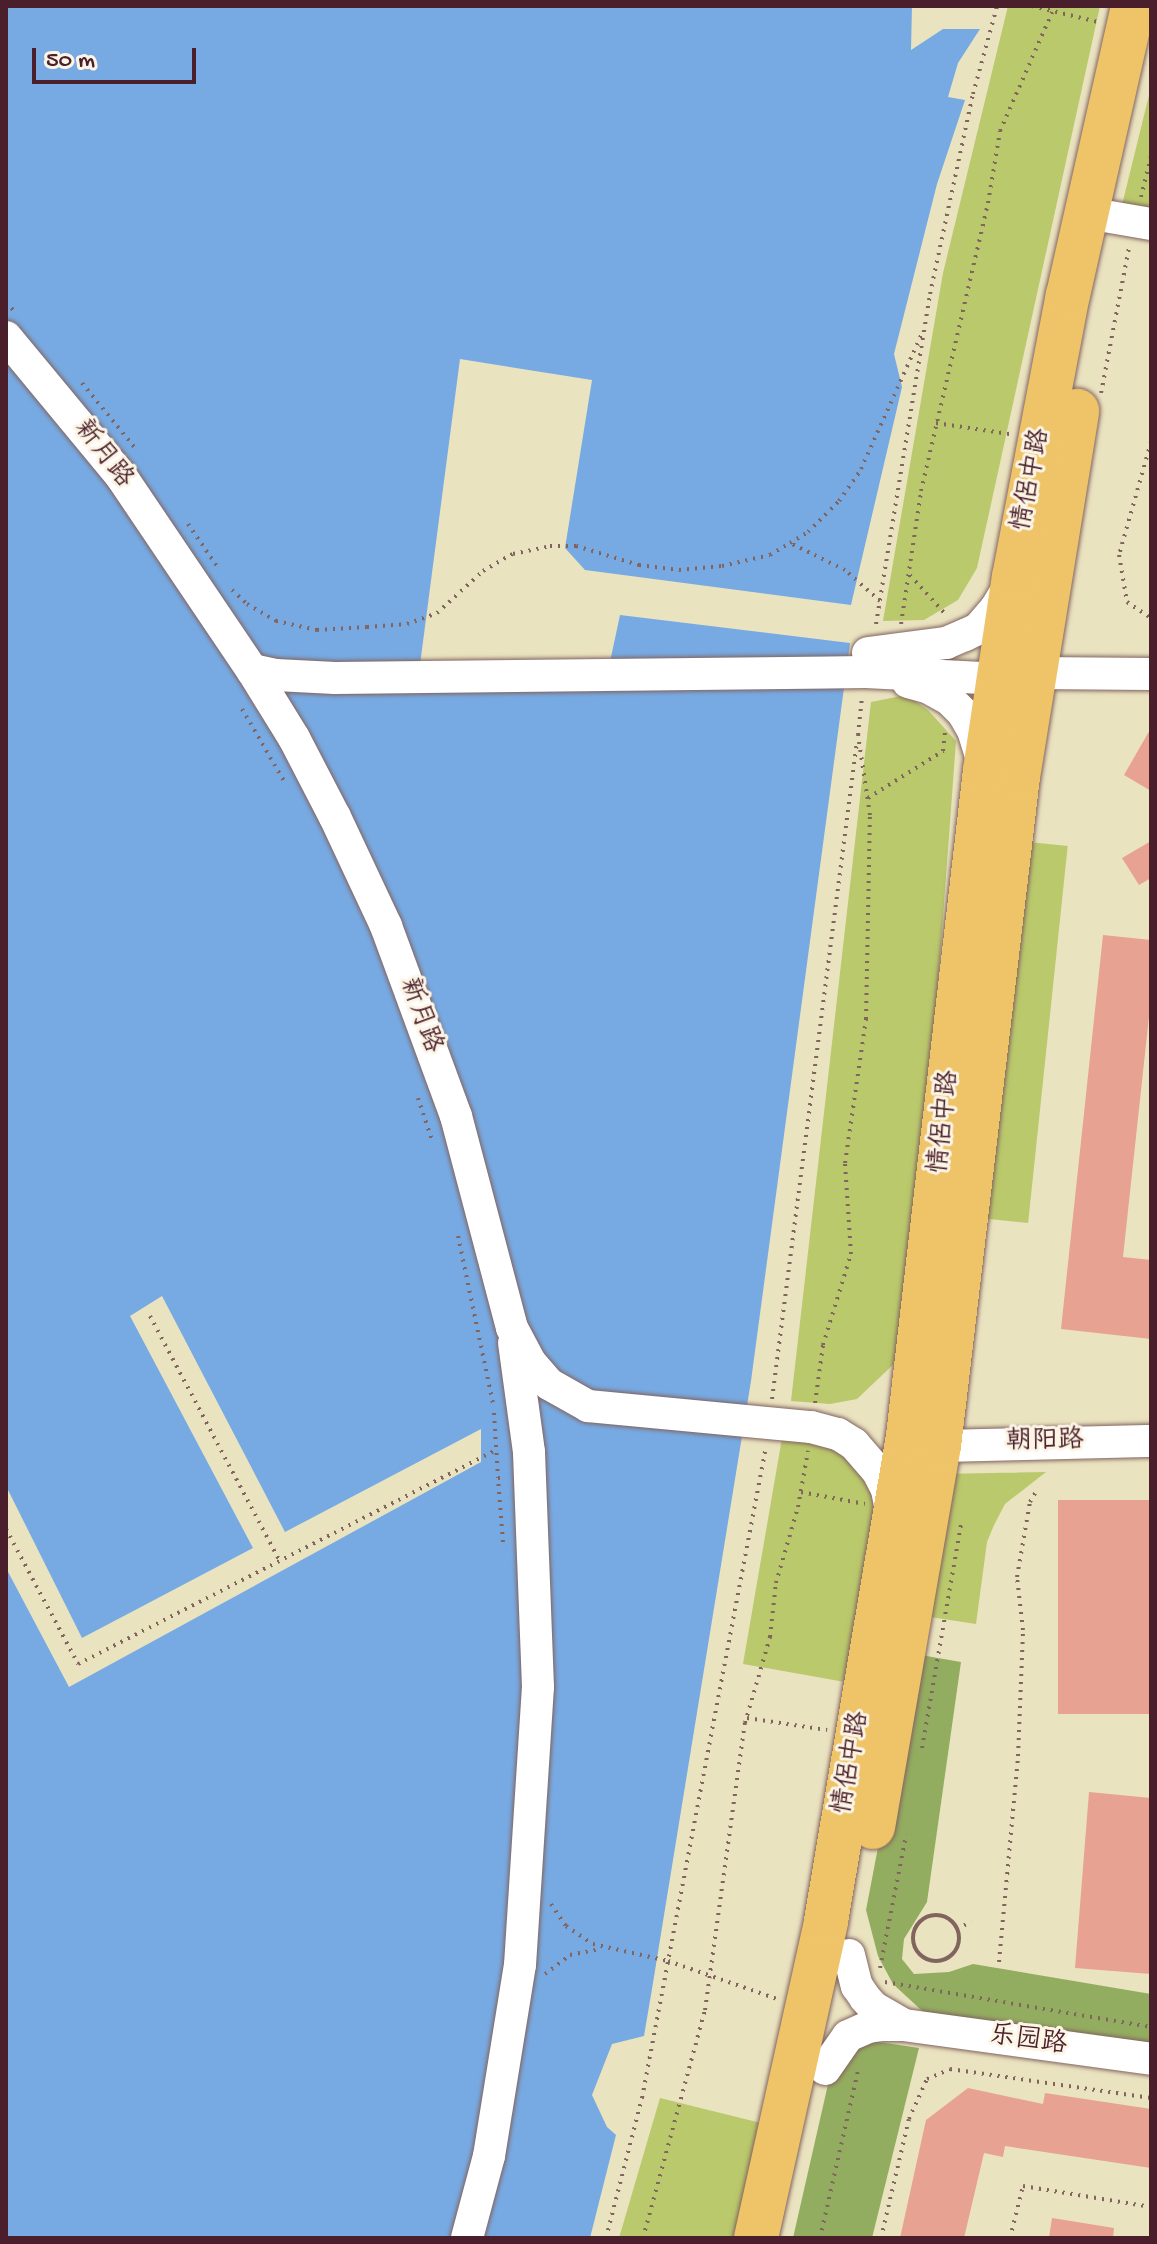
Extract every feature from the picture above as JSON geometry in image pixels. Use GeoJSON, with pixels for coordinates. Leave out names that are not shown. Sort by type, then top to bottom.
{"type":"FeatureCollection","features":[{"type":"Feature","properties":{"kind":"highway","name":"情侶中路"},"geometry":{"type":"LineString","coordinates":[[785,2238],[825,2069],[864,1968],[939,1446],[1018,777],[1014,577],[1116,218],[1116,14]]}},
{"type":"Feature","properties":{"kind":"highway","name":"情侶中路"},"geometry":{"type":"LineString","coordinates":[[756,2238],[826,1921],[893,1523],[921,1342],[985,770],[1014,670],[1047,581],[1151,44]]}},
{"type":"Feature","properties":{"kind":"street","name":"新月路"},"geometry":{"type":"LineString","coordinates":[[16,330],[121,476],[252,670],[294,738],[386,926],[456,1116],[512,1328],[530,1362],[549,1384],[588,1406],[811,1427],[846,1439],[874,1465],[887,1490],[893,1523]]}},
{"type":"Feature","properties":{"kind":"street"},"geometry":{"type":"LineString","coordinates":[[221,624],[245,644],[268,654],[315,663],[946,643],[978,629],[996,608],[1014,577]]}},
{"type":"Feature","properties":{"kind":"street"},"geometry":{"type":"LineString","coordinates":[[874,646],[927,687],[950,700],[973,730],[985,770]]}},
{"type":"Feature","properties":{"kind":"street"},"geometry":{"type":"LineString","coordinates":[[252,670],[276,675],[335,678],[874,646],[1014,670],[1151,674]]}},
{"type":"Feature","properties":{"kind":"street"},"geometry":{"type":"LineString","coordinates":[[467,2238],[489,2156],[520,1965],[538,1687],[529,1452],[512,1328]]}},
{"type":"Feature","properties":{"kind":"street","name":"朝阳路"},"geometry":{"type":"LineString","coordinates":[[939,1446],[1151,1441]]}},
{"type":"Feature","properties":{"kind":"street"},"geometry":{"type":"LineString","coordinates":[[864,1968],[857,1986],[865,1998],[873,2007],[904,2025]]}},
{"type":"Feature","properties":{"kind":"street"},"geometry":{"type":"LineString","coordinates":[[825,2069],[837,2047],[857,2031],[904,2025]]}},
{"type":"Feature","properties":{"kind":"street","name":"乐园路"},"geometry":{"type":"LineString","coordinates":[[904,2025],[1151,2059]]}},
{"type":"Feature","properties":{"kind":"path"},"geometry":{"type":"LineString","coordinates":[[606,2238],[642,2098],[766,1423],[858,735],[926,325],[973,94],[997,6]]}},
{"type":"Feature","properties":{"kind":"path"},"geometry":{"type":"LineString","coordinates":[[1032,6],[1116,14]]}},
{"type":"Feature","properties":{"kind":"path"},"geometry":{"type":"LineString","coordinates":[[900,628],[921,491],[988,203],[1000,131],[1055,9]]}},
{"type":"Feature","properties":{"kind":"path"},"geometry":{"type":"LineString","coordinates":[[6,302],[16,330]]}},
{"type":"Feature","properties":{"kind":"path"},"geometry":{"type":"LineString","coordinates":[[227,585],[247,604],[276,621],[317,630],[407,624],[437,613],[483,571],[513,554],[537,549],[576,546],[639,565],[679,570],[722,566],[770,555],[808,532],[839,501],[861,469],[926,325]]}},
{"type":"Feature","properties":{"kind":"path"},"geometry":{"type":"LineString","coordinates":[[77,377],[136,449]]}},
{"type":"Feature","properties":{"kind":"path"},"geometry":{"type":"LineString","coordinates":[[1151,442],[1119,555],[1127,602],[1151,618]]}},
{"type":"Feature","properties":{"kind":"path"},"geometry":{"type":"LineString","coordinates":[[186,521],[221,575]]}},
{"type":"Feature","properties":{"kind":"path"},"geometry":{"type":"LineString","coordinates":[[790,543],[845,570],[880,601]]}},
{"type":"Feature","properties":{"kind":"path"},"geometry":{"type":"LineString","coordinates":[[909,574],[965,635]]}},
{"type":"Feature","properties":{"kind":"path"},"geometry":{"type":"LineString","coordinates":[[238,703],[286,785]]}},
{"type":"Feature","properties":{"kind":"path"},"geometry":{"type":"LineString","coordinates":[[643,2238],[705,2010],[747,1718],[770,1637],[776,1583],[798,1507],[823,1345],[851,1254],[845,1163],[866,1019],[870,815],[858,735]]}},
{"type":"Feature","properties":{"kind":"path"},"geometry":{"type":"LineString","coordinates":[[415,1087],[435,1148]]}},
{"type":"Feature","properties":{"kind":"path"},"geometry":{"type":"LineString","coordinates":[[455,1223],[494,1407],[498,1478]]}},
{"type":"Feature","properties":{"kind":"path"},"geometry":{"type":"LineString","coordinates":[[1151,1232],[1151,1243]]}},
{"type":"Feature","properties":{"kind":"path"},"geometry":{"type":"LineString","coordinates":[[150,1316],[279,1560]]}},
{"type":"Feature","properties":{"kind":"path"},"geometry":{"type":"LineString","coordinates":[[6,1529],[78,1664],[497,1450]]}},
{"type":"Feature","properties":{"kind":"path"},"geometry":{"type":"LineString","coordinates":[[999,1962],[1018,1756],[1023,1630],[1017,1577],[1030,1502],[1038,1488]]}},
{"type":"Feature","properties":{"kind":"path"},"geometry":{"type":"LineString","coordinates":[[747,1718],[827,1730]]}},
{"type":"Feature","properties":{"kind":"path"},"geometry":{"type":"LineString","coordinates":[[548,1894],[566,1926],[579,1937],[607,1949],[668,1961],[782,2000]]}},
{"type":"Feature","properties":{"kind":"path"},"geometry":{"type":"LineString","coordinates":[[925,1918],[947,1918],[957,1929],[958,1943],[944,1959],[929,1960],[914,1944],[915,1929],[925,1918]]}},
{"type":"Feature","properties":{"kind":"path"},"geometry":{"type":"LineString","coordinates":[[957,1929],[971,1922]]}},
{"type":"Feature","properties":{"kind":"path"},"geometry":{"type":"LineString","coordinates":[[542,1978],[570,1955],[607,1949]]}},
{"type":"Feature","properties":{"kind":"path"},"geometry":{"type":"LineString","coordinates":[[864,1968],[1151,2027]]}},
{"type":"Feature","properties":{"kind":"path"},"geometry":{"type":"LineString","coordinates":[[881,2238],[909,2119],[927,2079],[950,2069],[1151,2098]]}},
{"type":"Feature","properties":{"kind":"path"},"geometry":{"type":"LineString","coordinates":[[1010,2238],[1023,2186],[1151,2207]]}},
{"type":"Feature","properties":{"kind":"green space"},"geometry":{"type":"Polygon","coordinates":[[[1008,6],[1100,6],[977,568],[958,600],[924,620],[883,621],[943,273],[1008,6]]]}},
{"type":"Feature","properties":{"kind":"green space"},"geometry":{"type":"Polygon","coordinates":[[[1151,87],[1151,210],[1122,205],[1151,87]]]}},
{"type":"Feature","properties":{"kind":"green space"},"geometry":{"type":"Polygon","coordinates":[[[906,695],[928,710],[956,741],[924,1174],[897,1361],[857,1399],[830,1404],[791,1401],[871,702],[906,695]]]}},
{"type":"Feature","properties":{"kind":"green space"},"geometry":{"type":"Polygon","coordinates":[[[1019,841],[1068,846],[1028,1223],[979,1218],[1019,841]]]}},
{"type":"Feature","properties":{"kind":"green space"},"geometry":{"type":"Polygon","coordinates":[[[782,1438],[844,1444],[878,1507],[845,1682],[743,1664],[782,1438]]]}},
{"type":"Feature","properties":{"kind":"green space"},"geometry":{"type":"Polygon","coordinates":[[[1046,1472],[1005,1504],[994,1525],[987,1542],[976,1624],[917,1615],[939,1474],[1046,1472]]]}},
{"type":"Feature","properties":{"kind":"green space"},"geometry":{"type":"Polygon","coordinates":[[[915,1654],[961,1662],[927,1902],[904,1939],[902,1959],[914,1974],[949,1972],[973,1964],[1151,1994],[1151,2053],[933,2021],[893,1984],[878,1956],[866,1910],[915,1654]]]}},
{"type":"Feature","properties":{"kind":"green space"},"geometry":{"type":"Polygon","coordinates":[[[839,2036],[919,2048],[872,2238],[793,2238],[839,2036]]]}},
{"type":"Feature","properties":{"kind":"green space"},"geometry":{"type":"Polygon","coordinates":[[[660,2098],[769,2125],[739,2238],[619,2238],[660,2098]]]}},
{"type":"Feature","properties":{"kind":"water"},"geometry":{"type":"Polygon","coordinates":[[[6,6],[912,6],[911,50],[943,29],[980,29],[958,63],[948,97],[965,100],[937,184],[894,354],[902,387],[851,605],[585,570],[565,548],[592,380],[460,359],[418,680],[604,690],[620,615],[850,643],[751,1381],[652,1989],[644,2036],[612,2044],[592,2095],[607,2127],[616,2135],[590,2238],[6,2238],[6,6]]]}},
{"type":"Feature","properties":{"kind":"pier"},"geometry":{"type":"Polygon","coordinates":[[[162,1296],[285,1532],[481,1429],[481,1462],[69,1687],[6,1568],[6,1486],[82,1638],[253,1548],[130,1316],[162,1296]]]}},
{"type":"Feature","properties":{"kind":"building"},"geometry":{"type":"Polygon","coordinates":[[[1151,728],[1151,791],[1124,775],[1151,728]]]}},
{"type":"Feature","properties":{"kind":"building"},"geometry":{"type":"Polygon","coordinates":[[[1151,841],[1151,878],[1139,885],[1122,858],[1151,841]]]}},
{"type":"Feature","properties":{"kind":"building"},"geometry":{"type":"Polygon","coordinates":[[[1103,935],[1151,940],[1151,998],[1123,1257],[1151,1260],[1151,1339],[1061,1329],[1103,935]]]}},
{"type":"Feature","properties":{"kind":"building"},"geometry":{"type":"Polygon","coordinates":[[[1058,1500],[1151,1500],[1151,1714],[1058,1714],[1058,1500]]]}},
{"type":"Feature","properties":{"kind":"building"},"geometry":{"type":"Polygon","coordinates":[[[1089,1792],[1151,1798],[1151,1974],[1075,1968],[1089,1792]]]}},
{"type":"Feature","properties":{"kind":"building"},"geometry":{"type":"Polygon","coordinates":[[[968,2088],[1043,2104],[1045,2093],[1151,2109],[1151,2168],[1005,2146],[1003,2157],[984,2153],[964,2238],[900,2238],[926,2120],[968,2088]]]}},
{"type":"Feature","properties":{"kind":"building"},"geometry":{"type":"Polygon","coordinates":[[[1052,2218],[1114,2228],[1113,2238],[1049,2238],[1052,2218]]]}}]}
